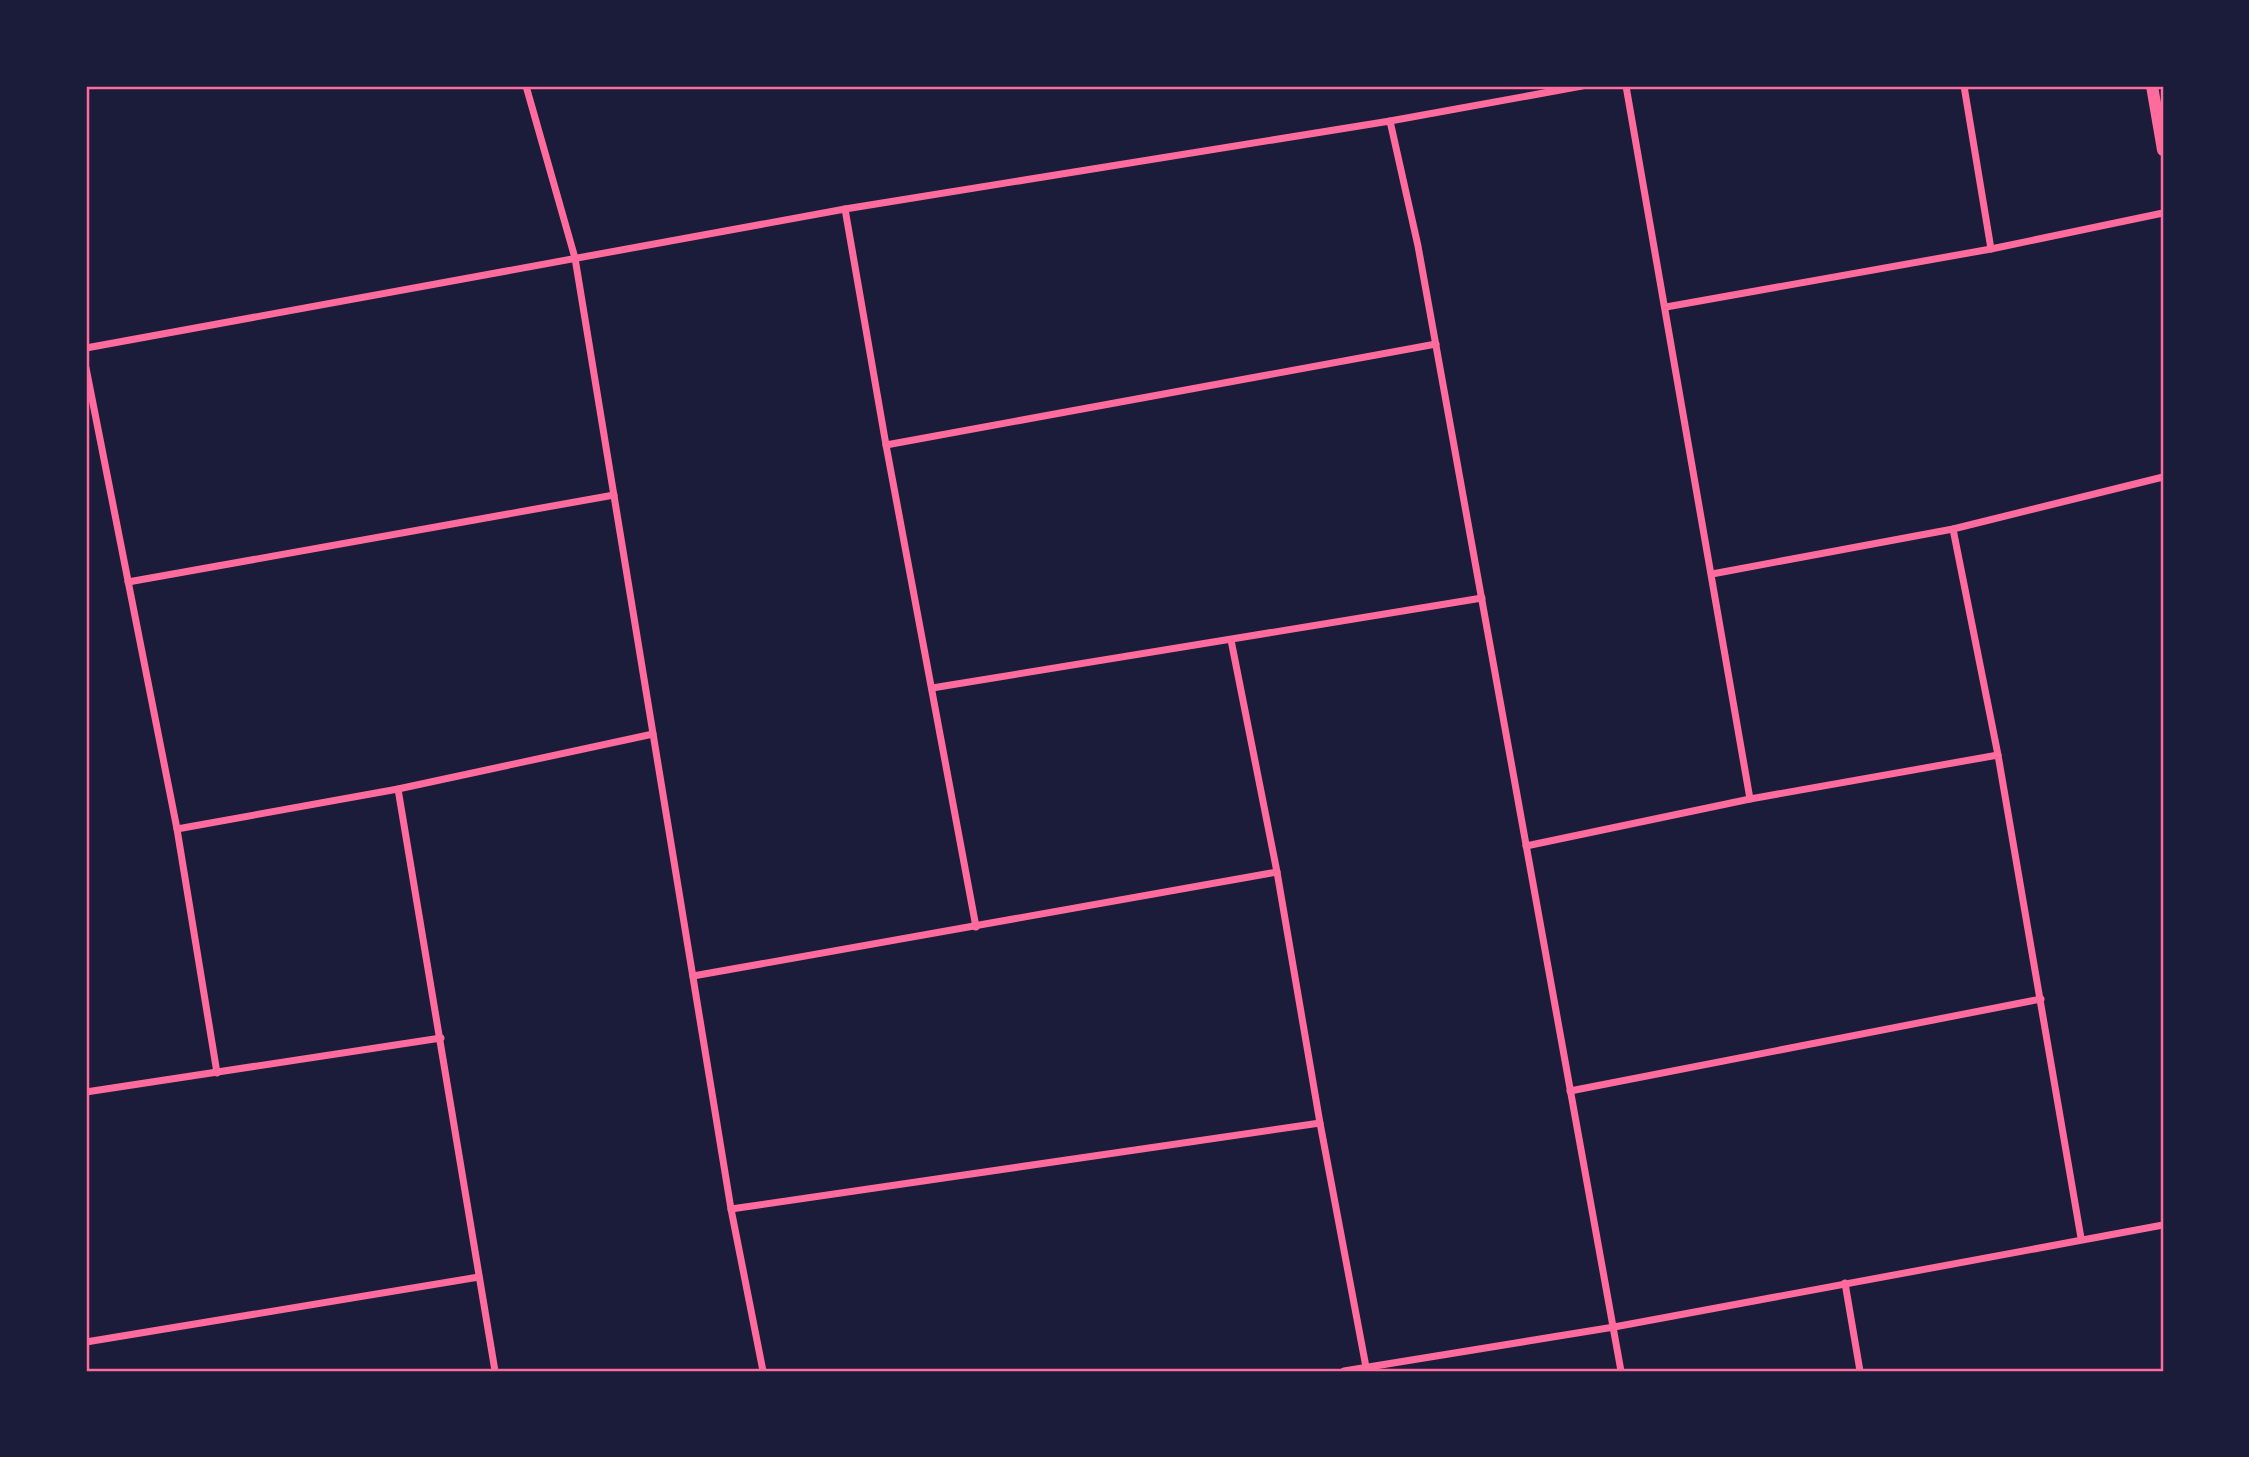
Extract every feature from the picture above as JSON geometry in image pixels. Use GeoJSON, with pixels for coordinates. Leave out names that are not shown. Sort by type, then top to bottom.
{"type":"FeatureCollection","features":[{"type":"Feature","properties":{"kind":"street"},"geometry":{"type":"LineString","coordinates":[[526,86],[575,258],[731,1209],[763,1371]]}},
{"type":"Feature","properties":{"kind":"street"},"geometry":{"type":"LineString","coordinates":[[86,348],[845,209],[1390,121],[1581,86]]}},
{"type":"Feature","properties":{"kind":"street"},"geometry":{"type":"LineString","coordinates":[[1626,86],[1750,799]]}},
{"type":"Feature","properties":{"kind":"street"},"geometry":{"type":"LineString","coordinates":[[1964,86],[1991,248]]}},
{"type":"Feature","properties":{"kind":"street"},"geometry":{"type":"LineString","coordinates":[[2152,86],[2163,150]]}},
{"type":"Feature","properties":{"kind":"street"},"geometry":{"type":"LineString","coordinates":[[1390,121],[1418,246],[1621,1371]]}},
{"type":"Feature","properties":{"kind":"street"},"geometry":{"type":"LineString","coordinates":[[845,209],[976,927]]}},
{"type":"Feature","properties":{"kind":"street"},"geometry":{"type":"LineString","coordinates":[[1666,307],[1991,248],[2163,213]]}},
{"type":"Feature","properties":{"kind":"street"},"geometry":{"type":"LineString","coordinates":[[886,445],[1436,344]]}},
{"type":"Feature","properties":{"kind":"street"},"geometry":{"type":"LineString","coordinates":[[86,368],[177,829],[217,1073]]}},
{"type":"Feature","properties":{"kind":"street"},"geometry":{"type":"LineString","coordinates":[[1712,574],[1953,529],[2163,477]]}},
{"type":"Feature","properties":{"kind":"street"},"geometry":{"type":"LineString","coordinates":[[128,582],[614,495]]}},
{"type":"Feature","properties":{"kind":"street"},"geometry":{"type":"LineString","coordinates":[[1953,529],[1998,755],[2081,1238]]}},
{"type":"Feature","properties":{"kind":"street"},"geometry":{"type":"LineString","coordinates":[[932,688],[1482,598]]}},
{"type":"Feature","properties":{"kind":"street"},"geometry":{"type":"LineString","coordinates":[[1231,640],[1277,872],[1366,1367]]}},
{"type":"Feature","properties":{"kind":"street"},"geometry":{"type":"LineString","coordinates":[[177,829],[398,789],[653,734]]}},
{"type":"Feature","properties":{"kind":"street"},"geometry":{"type":"LineString","coordinates":[[1526,846],[1750,799],[1998,755]]}},
{"type":"Feature","properties":{"kind":"street"},"geometry":{"type":"LineString","coordinates":[[398,789],[495,1371]]}},
{"type":"Feature","properties":{"kind":"street"},"geometry":{"type":"LineString","coordinates":[[693,976],[1277,872]]}},
{"type":"Feature","properties":{"kind":"street"},"geometry":{"type":"LineString","coordinates":[[1570,1091],[2041,999]]}},
{"type":"Feature","properties":{"kind":"street"},"geometry":{"type":"LineString","coordinates":[[86,1092],[441,1038]]}},
{"type":"Feature","properties":{"kind":"street"},"geometry":{"type":"LineString","coordinates":[[731,1209],[1320,1123]]}},
{"type":"Feature","properties":{"kind":"street"},"geometry":{"type":"LineString","coordinates":[[1345,1371],[1614,1327],[2081,1238],[2163,1225]]}},
{"type":"Feature","properties":{"kind":"street"},"geometry":{"type":"LineString","coordinates":[[86,1342],[479,1277]]}},
{"type":"Feature","properties":{"kind":"street"},"geometry":{"type":"LineString","coordinates":[[1845,1283],[1860,1371]]}}]}
